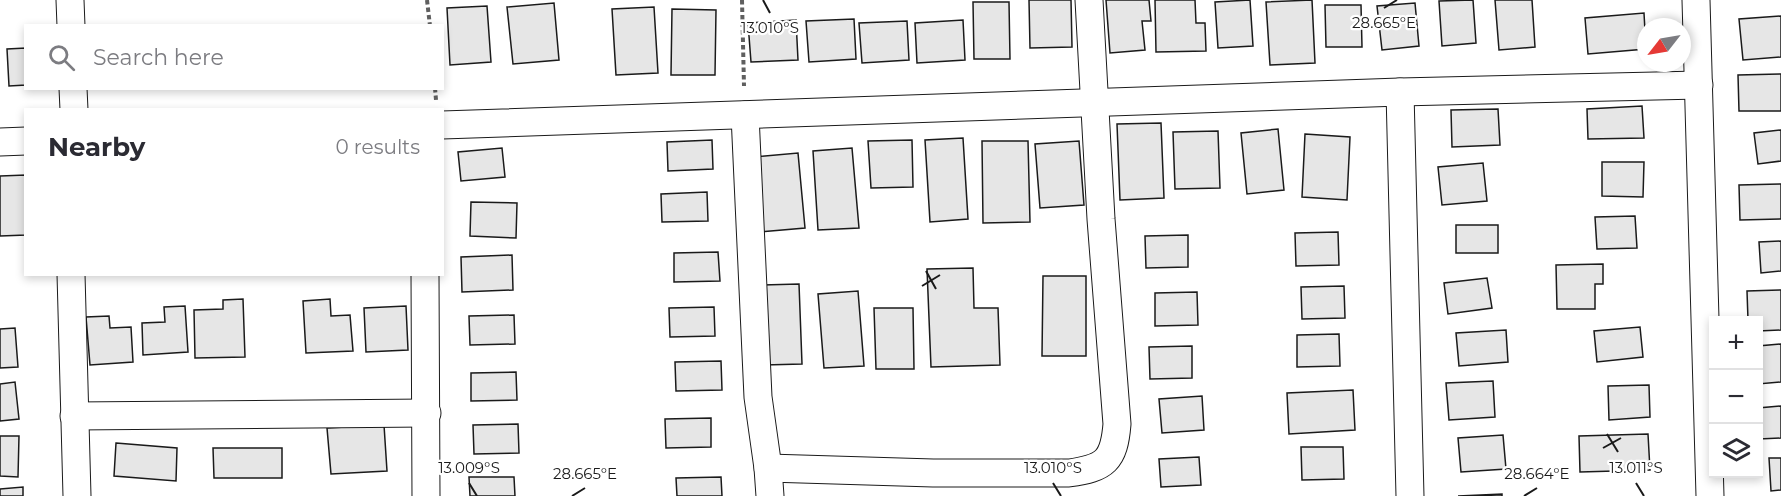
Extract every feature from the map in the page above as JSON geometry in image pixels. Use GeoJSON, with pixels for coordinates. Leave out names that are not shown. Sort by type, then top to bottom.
{"type":"FeatureCollection","features":[{"type":"Feature","properties":{"kind":"street"},"geometry":{"type":"LineString","coordinates":[[70,0],[71,24]]}},
{"type":"Feature","properties":{"kind":"street"},"geometry":{"type":"LineString","coordinates":[[768,468],[933,473],[1069,473],[1089,470],[1105,462],[1115,447],[1117,424],[1101,219],[1089,0]]}},
{"type":"Feature","properties":{"kind":"street"},"geometry":{"type":"LineString","coordinates":[[1696,0],[1710,496]]}},
{"type":"Feature","properties":{"kind":"street"},"geometry":{"type":"LineString","coordinates":[[444,125],[1400,92],[1699,85]]}},
{"type":"Feature","properties":{"kind":"street"},"geometry":{"type":"LineString","coordinates":[[74,90],[74,108]]}},
{"type":"Feature","properties":{"kind":"street"},"geometry":{"type":"LineString","coordinates":[[1400,92],[1410,496]]}},
{"type":"Feature","properties":{"kind":"street"},"geometry":{"type":"LineString","coordinates":[[745,115],[758,397],[770,496]]}},
{"type":"Feature","properties":{"kind":"street"},"geometry":{"type":"LineString","coordinates":[[0,142],[24,141]]}},
{"type":"Feature","properties":{"kind":"street"},"geometry":{"type":"LineString","coordinates":[[71,276],[77,496]]}},
{"type":"Feature","properties":{"kind":"street"},"geometry":{"type":"LineString","coordinates":[[425,276],[426,496]]}},
{"type":"Feature","properties":{"kind":"street"},"geometry":{"type":"LineString","coordinates":[[74,416],[426,413]]}},
{"type":"Feature","properties":{"kind":"path"},"geometry":{"type":"LineString","coordinates":[[428,0],[430,24]]}},
{"type":"Feature","properties":{"kind":"path"},"geometry":{"type":"LineString","coordinates":[[742,0],[745,115]]}},
{"type":"Feature","properties":{"kind":"building"},"geometry":{"type":"Polygon","coordinates":[[[1029,0],[1071,0],[1072,47],[1030,48],[1029,0]]]}},
{"type":"Feature","properties":{"kind":"building"},"geometry":{"type":"Polygon","coordinates":[[[1106,0],[1149,0],[1151,21],[1142,21],[1145,50],[1110,53],[1106,0]]]}},
{"type":"Feature","properties":{"kind":"building"},"geometry":{"type":"Polygon","coordinates":[[[1155,0],[1195,0],[1196,23],[1205,23],[1206,51],[1156,52],[1155,0]]]}},
{"type":"Feature","properties":{"kind":"building"},"geometry":{"type":"Polygon","coordinates":[[[1250,0],[1253,46],[1218,48],[1215,2],[1250,0]]]}},
{"type":"Feature","properties":{"kind":"building"},"geometry":{"type":"Polygon","coordinates":[[[1312,0],[1315,63],[1270,65],[1266,2],[1312,0]]]}},
{"type":"Feature","properties":{"kind":"building"},"geometry":{"type":"Polygon","coordinates":[[[1473,0],[1476,43],[1442,46],[1439,1],[1473,0]]]}},
{"type":"Feature","properties":{"kind":"building"},"geometry":{"type":"Polygon","coordinates":[[[1495,0],[1532,0],[1535,47],[1499,50],[1495,0]]]}},
{"type":"Feature","properties":{"kind":"building"},"geometry":{"type":"Polygon","coordinates":[[[973,2],[1009,2],[1010,59],[974,59],[973,2]]]}},
{"type":"Feature","properties":{"kind":"building"},"geometry":{"type":"Polygon","coordinates":[[[554,3],[559,60],[513,64],[507,7],[554,3]]]}},
{"type":"Feature","properties":{"kind":"building"},"geometry":{"type":"Polygon","coordinates":[[[1415,3],[1419,46],[1382,50],[1377,6],[1415,3]]]}},
{"type":"Feature","properties":{"kind":"building"},"geometry":{"type":"Polygon","coordinates":[[[1325,5],[1361,5],[1362,47],[1326,47],[1325,5]]]}},
{"type":"Feature","properties":{"kind":"building"},"geometry":{"type":"Polygon","coordinates":[[[487,6],[491,62],[450,65],[447,8],[487,6]]]}},
{"type":"Feature","properties":{"kind":"building"},"geometry":{"type":"Polygon","coordinates":[[[654,7],[658,73],[616,75],[612,9],[654,7]]]}},
{"type":"Feature","properties":{"kind":"building"},"geometry":{"type":"Polygon","coordinates":[[[672,9],[716,10],[715,75],[671,75],[672,9]]]}},
{"type":"Feature","properties":{"kind":"building"},"geometry":{"type":"Polygon","coordinates":[[[1644,13],[1644,18],[1637,18],[1637,50],[1588,54],[1585,18],[1644,13]]]}},
{"type":"Feature","properties":{"kind":"building"},"geometry":{"type":"Polygon","coordinates":[[[1781,16],[1781,57],[1743,60],[1739,19],[1781,16]]]}},
{"type":"Feature","properties":{"kind":"building"},"geometry":{"type":"Polygon","coordinates":[[[854,19],[856,59],[809,62],[806,21],[854,19]]]}},
{"type":"Feature","properties":{"kind":"building"},"geometry":{"type":"Polygon","coordinates":[[[796,20],[798,60],[751,62],[748,23],[796,20]]]}},
{"type":"Feature","properties":{"kind":"building"},"geometry":{"type":"Polygon","coordinates":[[[963,20],[965,60],[917,63],[915,23],[963,20]]]}},
{"type":"Feature","properties":{"kind":"building"},"geometry":{"type":"Polygon","coordinates":[[[907,21],[909,60],[862,63],[859,23],[907,21]]]}},
{"type":"Feature","properties":{"kind":"building"},"geometry":{"type":"Polygon","coordinates":[[[24,48],[24,85],[9,86],[7,49],[24,48]]]}},
{"type":"Feature","properties":{"kind":"building"},"geometry":{"type":"Polygon","coordinates":[[[1781,74],[1781,111],[1739,111],[1738,75],[1781,74]]]}},
{"type":"Feature","properties":{"kind":"building"},"geometry":{"type":"Polygon","coordinates":[[[1642,106],[1644,138],[1588,139],[1587,109],[1642,106]]]}},
{"type":"Feature","properties":{"kind":"building"},"geometry":{"type":"Polygon","coordinates":[[[1498,109],[1500,145],[1452,147],[1451,110],[1498,109]]]}},
{"type":"Feature","properties":{"kind":"building"},"geometry":{"type":"Polygon","coordinates":[[[1161,123],[1164,198],[1120,200],[1117,124],[1161,123]]]}},
{"type":"Feature","properties":{"kind":"building"},"geometry":{"type":"Polygon","coordinates":[[[1278,129],[1284,190],[1247,194],[1241,133],[1278,129]]]}},
{"type":"Feature","properties":{"kind":"building"},"geometry":{"type":"Polygon","coordinates":[[[1781,130],[1781,161],[1758,164],[1754,133],[1781,130]]]}},
{"type":"Feature","properties":{"kind":"building"},"geometry":{"type":"Polygon","coordinates":[[[1218,131],[1220,188],[1175,189],[1173,132],[1218,131]]]}},
{"type":"Feature","properties":{"kind":"building"},"geometry":{"type":"Polygon","coordinates":[[[1305,134],[1350,137],[1347,200],[1302,197],[1305,134]]]}},
{"type":"Feature","properties":{"kind":"building"},"geometry":{"type":"Polygon","coordinates":[[[963,138],[968,219],[930,222],[925,140],[963,138]]]}},
{"type":"Feature","properties":{"kind":"building"},"geometry":{"type":"Polygon","coordinates":[[[712,140],[713,169],[668,171],[667,142],[712,140]]]}},
{"type":"Feature","properties":{"kind":"building"},"geometry":{"type":"Polygon","coordinates":[[[912,140],[913,187],[871,188],[868,141],[912,140]]]}},
{"type":"Feature","properties":{"kind":"building"},"geometry":{"type":"Polygon","coordinates":[[[982,141],[1028,141],[1030,222],[983,223],[982,141]]]}},
{"type":"Feature","properties":{"kind":"building"},"geometry":{"type":"Polygon","coordinates":[[[1079,141],[1084,205],[1040,208],[1035,144],[1079,141]]]}},
{"type":"Feature","properties":{"kind":"building"},"geometry":{"type":"Polygon","coordinates":[[[502,148],[505,177],[461,181],[458,152],[502,148]]]}},
{"type":"Feature","properties":{"kind":"building"},"geometry":{"type":"Polygon","coordinates":[[[852,148],[859,228],[818,230],[813,151],[852,148]]]}},
{"type":"Feature","properties":{"kind":"building"},"geometry":{"type":"Polygon","coordinates":[[[798,153],[805,228],[760,232],[754,157],[798,153]]]}},
{"type":"Feature","properties":{"kind":"building"},"geometry":{"type":"Polygon","coordinates":[[[1602,162],[1644,162],[1643,197],[1602,196],[1602,162]]]}},
{"type":"Feature","properties":{"kind":"building"},"geometry":{"type":"Polygon","coordinates":[[[1483,163],[1487,201],[1442,205],[1438,167],[1483,163]]]}},
{"type":"Feature","properties":{"kind":"building"},"geometry":{"type":"Polygon","coordinates":[[[24,175],[24,235],[0,236],[0,176],[24,175]]]}},
{"type":"Feature","properties":{"kind":"building"},"geometry":{"type":"Polygon","coordinates":[[[1781,184],[1781,219],[1740,220],[1739,185],[1781,184]]]}},
{"type":"Feature","properties":{"kind":"building"},"geometry":{"type":"Polygon","coordinates":[[[707,192],[708,221],[662,222],[661,194],[707,192]]]}},
{"type":"Feature","properties":{"kind":"building"},"geometry":{"type":"Polygon","coordinates":[[[471,202],[517,203],[516,238],[470,236],[471,202]]]}},
{"type":"Feature","properties":{"kind":"building"},"geometry":{"type":"Polygon","coordinates":[[[1635,216],[1637,248],[1597,249],[1595,217],[1635,216]]]}},
{"type":"Feature","properties":{"kind":"building"},"geometry":{"type":"Polygon","coordinates":[[[1456,225],[1498,225],[1498,253],[1456,253],[1456,225]]]}},
{"type":"Feature","properties":{"kind":"building"},"geometry":{"type":"Polygon","coordinates":[[[1338,232],[1339,265],[1296,266],[1295,233],[1338,232]]]}},
{"type":"Feature","properties":{"kind":"building"},"geometry":{"type":"Polygon","coordinates":[[[1188,235],[1188,267],[1146,268],[1145,236],[1188,235]]]}},
{"type":"Feature","properties":{"kind":"building"},"geometry":{"type":"Polygon","coordinates":[[[1781,241],[1781,271],[1761,273],[1759,242],[1781,241]]]}},
{"type":"Feature","properties":{"kind":"building"},"geometry":{"type":"Polygon","coordinates":[[[718,252],[720,281],[674,282],[674,253],[718,252]]]}},
{"type":"Feature","properties":{"kind":"building"},"geometry":{"type":"Polygon","coordinates":[[[512,255],[513,290],[462,292],[461,257],[512,255]]]}},
{"type":"Feature","properties":{"kind":"building"},"geometry":{"type":"Polygon","coordinates":[[[1603,264],[1603,284],[1595,284],[1595,309],[1557,309],[1556,265],[1603,264]]]}},
{"type":"Feature","properties":{"kind":"building"},"geometry":{"type":"Polygon","coordinates":[[[973,268],[974,308],[998,308],[1000,365],[931,367],[927,269],[973,268]]]}},
{"type":"Feature","properties":{"kind":"building"},"geometry":{"type":"Polygon","coordinates":[[[1043,276],[1086,276],[1086,356],[1042,356],[1043,276]]]}},
{"type":"Feature","properties":{"kind":"building"},"geometry":{"type":"Polygon","coordinates":[[[1487,278],[1492,308],[1448,314],[1444,283],[1487,278]]]}},
{"type":"Feature","properties":{"kind":"building"},"geometry":{"type":"Polygon","coordinates":[[[799,284],[802,364],[764,365],[762,285],[799,284]]]}},
{"type":"Feature","properties":{"kind":"building"},"geometry":{"type":"Polygon","coordinates":[[[1344,286],[1345,318],[1302,319],[1301,287],[1344,286]]]}},
{"type":"Feature","properties":{"kind":"building"},"geometry":{"type":"Polygon","coordinates":[[[1781,290],[1781,330],[1763,331],[1763,316],[1748,316],[1747,291],[1781,290]]]}},
{"type":"Feature","properties":{"kind":"building"},"geometry":{"type":"Polygon","coordinates":[[[858,291],[864,366],[824,368],[818,294],[858,291]]]}},
{"type":"Feature","properties":{"kind":"building"},"geometry":{"type":"Polygon","coordinates":[[[1197,292],[1198,325],[1155,326],[1155,293],[1197,292]]]}},
{"type":"Feature","properties":{"kind":"building"},"geometry":{"type":"Polygon","coordinates":[[[243,299],[245,357],[195,358],[194,310],[223,309],[223,300],[243,299]]]}},
{"type":"Feature","properties":{"kind":"building"},"geometry":{"type":"Polygon","coordinates":[[[330,299],[331,316],[350,315],[353,351],[306,353],[303,301],[330,299]]]}},
{"type":"Feature","properties":{"kind":"building"},"geometry":{"type":"Polygon","coordinates":[[[185,306],[188,352],[143,355],[142,323],[165,322],[164,307],[185,306]]]}},
{"type":"Feature","properties":{"kind":"building"},"geometry":{"type":"Polygon","coordinates":[[[406,306],[408,350],[366,352],[364,308],[406,306]]]}},
{"type":"Feature","properties":{"kind":"building"},"geometry":{"type":"Polygon","coordinates":[[[714,307],[715,336],[670,337],[669,308],[714,307]]]}},
{"type":"Feature","properties":{"kind":"building"},"geometry":{"type":"Polygon","coordinates":[[[874,308],[913,308],[914,369],[876,369],[874,308]]]}},
{"type":"Feature","properties":{"kind":"building"},"geometry":{"type":"Polygon","coordinates":[[[514,315],[515,344],[470,345],[469,316],[514,315]]]}},
{"type":"Feature","properties":{"kind":"building"},"geometry":{"type":"Polygon","coordinates":[[[109,316],[110,328],[131,327],[133,362],[90,365],[86,317],[109,316]]]}},
{"type":"Feature","properties":{"kind":"building"},"geometry":{"type":"Polygon","coordinates":[[[1640,327],[1643,357],[1597,362],[1594,331],[1640,327]]]}},
{"type":"Feature","properties":{"kind":"building"},"geometry":{"type":"Polygon","coordinates":[[[15,328],[18,367],[0,368],[0,329],[15,328]]]}},
{"type":"Feature","properties":{"kind":"building"},"geometry":{"type":"Polygon","coordinates":[[[1506,330],[1508,362],[1459,366],[1456,333],[1506,330]]]}},
{"type":"Feature","properties":{"kind":"building"},"geometry":{"type":"Polygon","coordinates":[[[1339,334],[1340,366],[1297,367],[1297,335],[1339,334]]]}},
{"type":"Feature","properties":{"kind":"building"},"geometry":{"type":"Polygon","coordinates":[[[1781,344],[1781,382],[1763,384],[1763,346],[1781,344]]]}},
{"type":"Feature","properties":{"kind":"building"},"geometry":{"type":"Polygon","coordinates":[[[1192,346],[1192,378],[1150,379],[1149,347],[1192,346]]]}},
{"type":"Feature","properties":{"kind":"building"},"geometry":{"type":"Polygon","coordinates":[[[721,361],[722,390],[676,391],[675,362],[721,361]]]}},
{"type":"Feature","properties":{"kind":"building"},"geometry":{"type":"Polygon","coordinates":[[[516,372],[517,400],[471,401],[471,373],[516,372]]]}},
{"type":"Feature","properties":{"kind":"building"},"geometry":{"type":"Polygon","coordinates":[[[1493,381],[1495,417],[1449,420],[1446,383],[1493,381]]]}},
{"type":"Feature","properties":{"kind":"building"},"geometry":{"type":"Polygon","coordinates":[[[15,382],[19,419],[0,421],[0,384],[15,382]]]}},
{"type":"Feature","properties":{"kind":"building"},"geometry":{"type":"Polygon","coordinates":[[[1649,385],[1650,417],[1609,420],[1608,386],[1649,385]]]}},
{"type":"Feature","properties":{"kind":"building"},"geometry":{"type":"Polygon","coordinates":[[[1353,390],[1355,430],[1289,434],[1287,393],[1353,390]]]}},
{"type":"Feature","properties":{"kind":"building"},"geometry":{"type":"Polygon","coordinates":[[[1202,396],[1204,430],[1162,433],[1159,399],[1202,396]]]}},
{"type":"Feature","properties":{"kind":"building"},"geometry":{"type":"Polygon","coordinates":[[[1781,406],[1781,438],[1763,439],[1763,408],[1781,406]]]}},
{"type":"Feature","properties":{"kind":"building"},"geometry":{"type":"Polygon","coordinates":[[[711,418],[711,447],[666,448],[665,419],[711,418]]]}},
{"type":"Feature","properties":{"kind":"building"},"geometry":{"type":"Polygon","coordinates":[[[518,424],[519,453],[474,454],[473,425],[518,424]]]}},
{"type":"Feature","properties":{"kind":"building"},"geometry":{"type":"Polygon","coordinates":[[[384,425],[387,471],[331,474],[327,428],[384,425]]]}},
{"type":"Feature","properties":{"kind":"building"},"geometry":{"type":"Polygon","coordinates":[[[1648,434],[1650,470],[1580,472],[1579,436],[1648,434]]]}},
{"type":"Feature","properties":{"kind":"building"},"geometry":{"type":"Polygon","coordinates":[[[1503,435],[1506,469],[1461,472],[1458,438],[1503,435]]]}},
{"type":"Feature","properties":{"kind":"building"},"geometry":{"type":"Polygon","coordinates":[[[0,436],[19,436],[18,477],[0,476],[0,436]]]}},
{"type":"Feature","properties":{"kind":"building"},"geometry":{"type":"Polygon","coordinates":[[[116,443],[177,448],[176,481],[114,476],[116,443]]]}},
{"type":"Feature","properties":{"kind":"building"},"geometry":{"type":"Polygon","coordinates":[[[1301,447],[1343,447],[1344,479],[1302,480],[1301,447]]]}},
{"type":"Feature","properties":{"kind":"building"},"geometry":{"type":"Polygon","coordinates":[[[213,448],[282,448],[282,478],[214,478],[213,448]]]}},
{"type":"Feature","properties":{"kind":"building"},"geometry":{"type":"Polygon","coordinates":[[[1199,457],[1201,485],[1161,487],[1159,459],[1199,457]]]}},
{"type":"Feature","properties":{"kind":"building"},"geometry":{"type":"Polygon","coordinates":[[[1769,458],[1781,458],[1781,490],[1771,491],[1769,458]]]}},
{"type":"Feature","properties":{"kind":"building"},"geometry":{"type":"Polygon","coordinates":[[[469,477],[514,477],[515,496],[470,496],[469,477]]]}},
{"type":"Feature","properties":{"kind":"building"},"geometry":{"type":"Polygon","coordinates":[[[721,477],[722,496],[677,496],[676,478],[721,477]]]}},
{"type":"Feature","properties":{"kind":"building"},"geometry":{"type":"Polygon","coordinates":[[[23,487],[23,496],[0,496],[0,489],[23,487]]]}},
{"type":"Feature","properties":{"kind":"building"},"geometry":{"type":"Polygon","coordinates":[[[1502,494],[1502,496],[1458,496],[1502,494]]]}}]}
